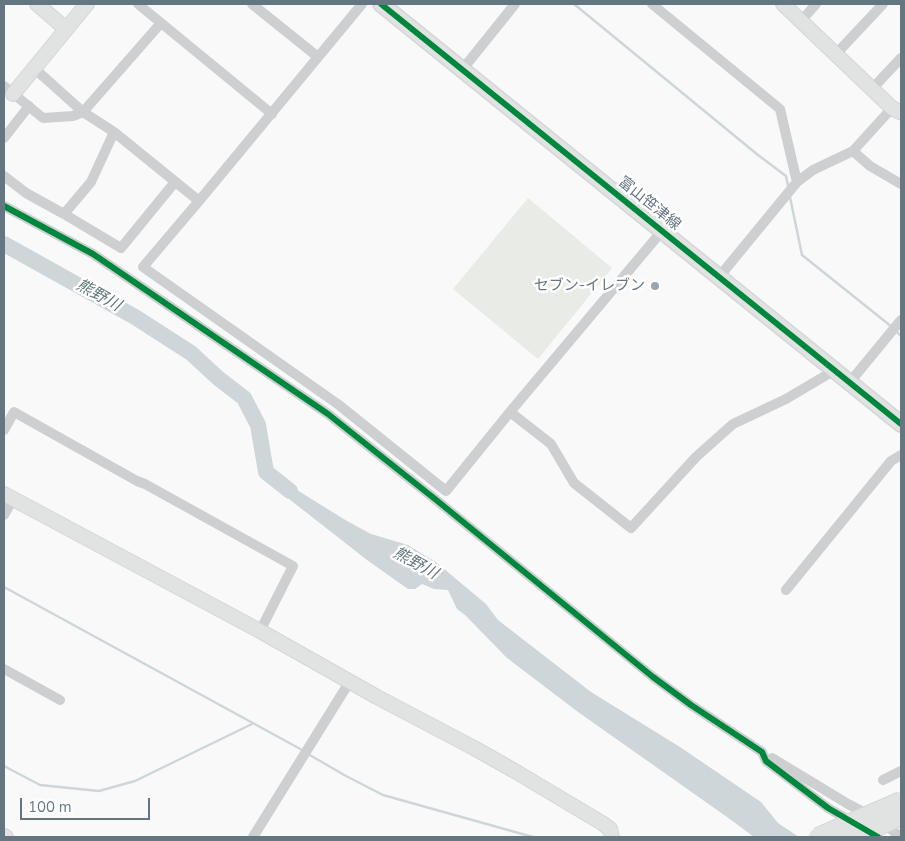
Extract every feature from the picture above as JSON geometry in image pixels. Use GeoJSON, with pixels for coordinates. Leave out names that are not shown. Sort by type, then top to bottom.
{"type":"FeatureCollection","features":[{"type":"Feature","properties":{"kind":"highway"},"geometry":{"type":"LineString","coordinates":[[818,837],[901,801]]}},
{"type":"Feature","properties":{"kind":"highway"},"geometry":{"type":"LineString","coordinates":[[854,837],[901,816]]}},
{"type":"Feature","properties":{"kind":"main road","name":"富山笹津線"},"geometry":{"type":"LineString","coordinates":[[381,4],[901,424]]}},
{"type":"Feature","properties":{"kind":"street"},"geometry":{"type":"LineString","coordinates":[[37,4],[66,29]]}},
{"type":"Feature","properties":{"kind":"street"},"geometry":{"type":"LineString","coordinates":[[87,4],[34,68],[8,90],[43,118],[73,116],[83,112],[161,23]]}},
{"type":"Feature","properties":{"kind":"street"},"geometry":{"type":"LineString","coordinates":[[138,4],[272,114]]}},
{"type":"Feature","properties":{"kind":"street"},"geometry":{"type":"LineString","coordinates":[[252,4],[318,57]]}},
{"type":"Feature","properties":{"kind":"street"},"geometry":{"type":"LineString","coordinates":[[362,4],[143,267],[339,406],[446,491],[662,231]]}},
{"type":"Feature","properties":{"kind":"street"},"geometry":{"type":"LineString","coordinates":[[462,70],[515,4]]}},
{"type":"Feature","properties":{"kind":"street"},"geometry":{"type":"LineString","coordinates":[[652,4],[780,109],[797,182]]}},
{"type":"Feature","properties":{"kind":"street"},"geometry":{"type":"LineString","coordinates":[[720,278],[797,182],[813,170],[853,151],[897,110],[872,89],[782,4]]}},
{"type":"Feature","properties":{"kind":"street"},"geometry":{"type":"LineString","coordinates":[[800,21],[816,4]]}},
{"type":"Feature","properties":{"kind":"street"},"geometry":{"type":"LineString","coordinates":[[836,54],[883,4]]}},
{"type":"Feature","properties":{"kind":"street"},"geometry":{"type":"LineString","coordinates":[[872,89],[901,58]]}},
{"type":"Feature","properties":{"kind":"street"},"geometry":{"type":"LineString","coordinates":[[34,68],[83,112],[114,132],[199,202]]}},
{"type":"Feature","properties":{"kind":"street"},"geometry":{"type":"LineString","coordinates":[[4,138],[29,106]]}},
{"type":"Feature","properties":{"kind":"street"},"geometry":{"type":"LineString","coordinates":[[64,214],[91,182],[114,132]]}},
{"type":"Feature","properties":{"kind":"street"},"geometry":{"type":"LineString","coordinates":[[853,151],[870,166],[901,184]]}},
{"type":"Feature","properties":{"kind":"street"},"geometry":{"type":"LineString","coordinates":[[4,176],[26,193],[121,248],[175,182]]}},
{"type":"Feature","properties":{"kind":"street"},"geometry":{"type":"LineString","coordinates":[[4,206],[93,254],[328,414],[653,677],[691,705],[762,752],[880,821],[901,837]]}},
{"type":"Feature","properties":{"kind":"street"},"geometry":{"type":"LineString","coordinates":[[850,382],[901,320]]}},
{"type":"Feature","properties":{"kind":"street"},"geometry":{"type":"LineString","coordinates":[[510,412],[551,444],[574,483],[631,528],[696,457],[733,424],[786,399],[835,370]]}},
{"type":"Feature","properties":{"kind":"street"},"geometry":{"type":"LineString","coordinates":[[4,430],[14,412],[293,566],[260,631]]}},
{"type":"Feature","properties":{"kind":"street"},"geometry":{"type":"LineString","coordinates":[[786,590],[891,461],[901,455]]}},
{"type":"Feature","properties":{"kind":"street"},"geometry":{"type":"LineString","coordinates":[[4,515],[8,497],[260,631],[505,766],[588,814],[610,829],[612,837]]}},
{"type":"Feature","properties":{"kind":"street"},"geometry":{"type":"LineString","coordinates":[[4,668],[60,700]]}},
{"type":"Feature","properties":{"kind":"street"},"geometry":{"type":"LineString","coordinates":[[253,837],[350,681]]}},
{"type":"Feature","properties":{"kind":"street"},"geometry":{"type":"LineString","coordinates":[[762,752],[766,761],[828,808],[878,837]]}},
{"type":"Feature","properties":{"kind":"street"},"geometry":{"type":"LineString","coordinates":[[883,780],[901,771]]}},
{"type":"Feature","properties":{"kind":"shaded area"},"geometry":{"type":"Polygon","coordinates":[[[528,198],[612,268],[538,359],[453,289],[528,198]]]}},
{"type":"Feature","properties":{"kind":"water"},"geometry":{"type":"Polygon","coordinates":[[[276,477],[371,534],[408,545],[437,563],[486,604],[498,620],[591,692],[680,747],[761,802],[778,823],[799,837],[754,837],[578,712],[507,658],[457,609],[448,590],[434,589],[422,584],[415,589],[408,589],[367,560],[266,481],[276,477]]]}},
{"type":"Feature","properties":{"kind":"waterway"},"geometry":{"type":"LineString","coordinates":[[574,4],[786,176],[788,186]]}},
{"type":"Feature","properties":{"kind":"waterway"},"geometry":{"type":"LineString","coordinates":[[790,197],[802,255],[892,327]]}},
{"type":"Feature","properties":{"kind":"waterway","name":"熊野川"},"geometry":{"type":"LineString","coordinates":[[4,244],[135,317],[191,353],[218,378],[244,398],[258,425],[266,472],[290,491]]}},
{"type":"Feature","properties":{"kind":"waterway"},"geometry":{"type":"LineString","coordinates":[[896,331],[901,336]]}},
{"type":"Feature","properties":{"kind":"waterway"},"geometry":{"type":"LineString","coordinates":[[4,587],[304,751]]}},
{"type":"Feature","properties":{"kind":"waterway"},"geometry":{"type":"LineString","coordinates":[[4,766],[40,785],[99,791],[135,781],[252,724]]}},
{"type":"Feature","properties":{"kind":"waterway"},"geometry":{"type":"LineString","coordinates":[[308,754],[383,795],[533,837]]}},
{"type":"Feature","properties":{"kind":"cycle path"},"geometry":{"type":"LineString","coordinates":[[381,4],[901,424]]}},
{"type":"Feature","properties":{"kind":"cycle path"},"geometry":{"type":"LineString","coordinates":[[4,206],[93,254],[328,414],[653,677],[691,705],[762,752],[766,761],[828,808],[878,837]]}},
{"type":"Feature","properties":{"kind":"place","name":"セブン-イレブン"},"geometry":{"type":"Point","coordinates":[655,286]}}]}
